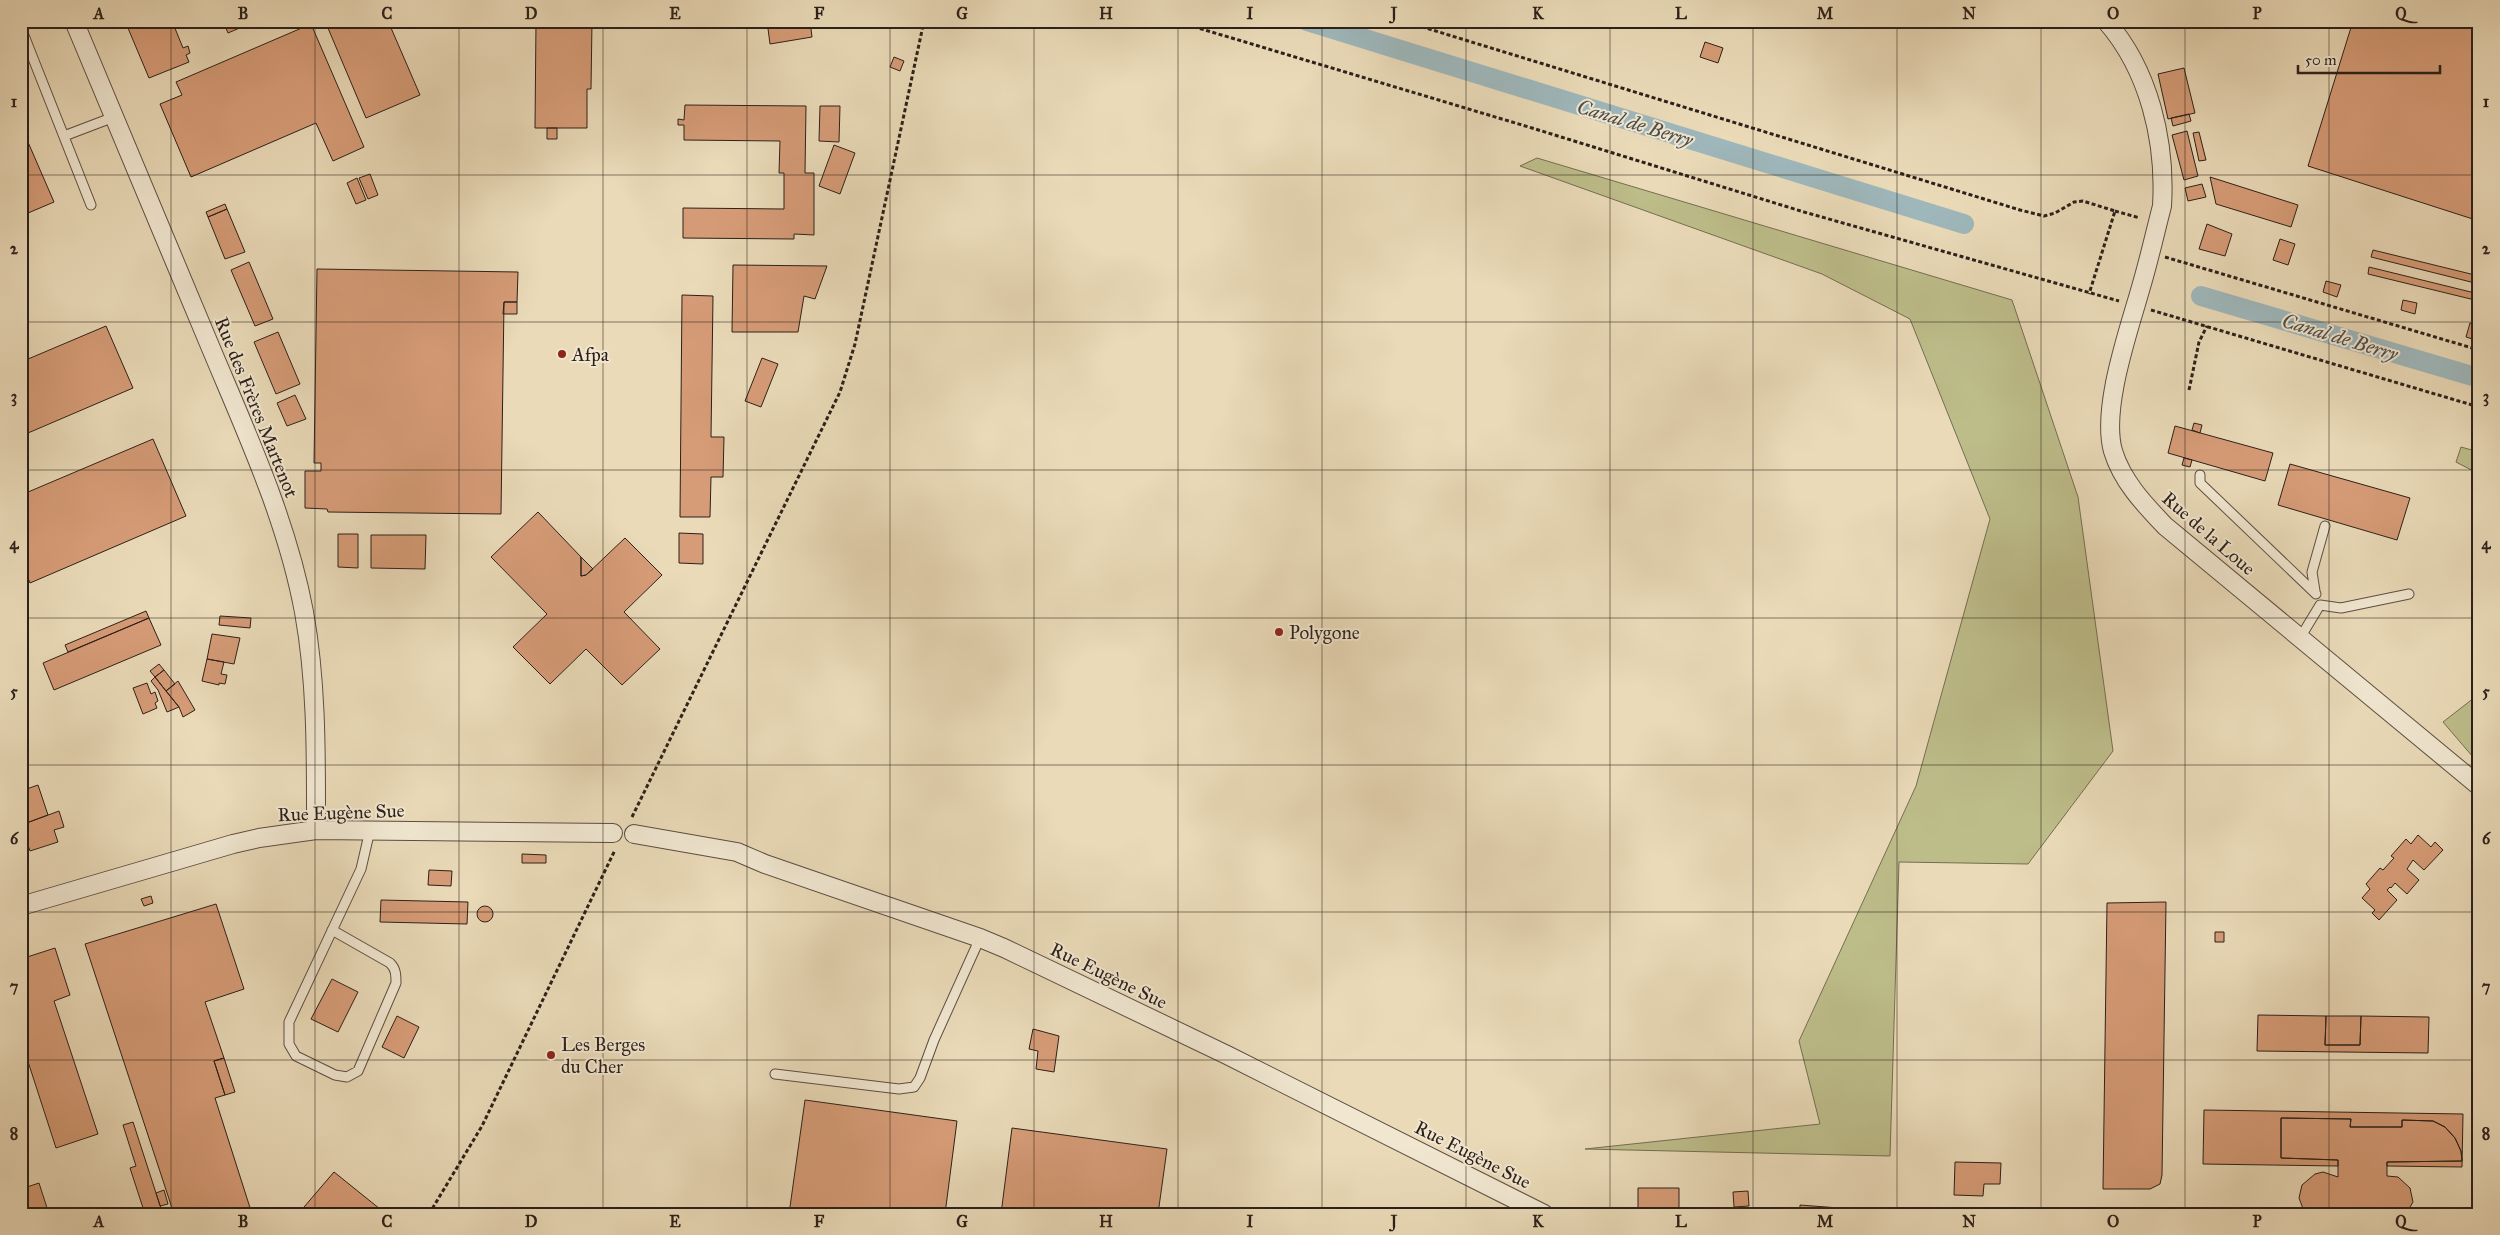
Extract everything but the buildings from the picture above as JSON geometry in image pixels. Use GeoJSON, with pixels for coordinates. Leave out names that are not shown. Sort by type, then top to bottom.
{"type":"FeatureCollection","features":[{"type":"Feature","properties":{"kind":"street","name":"Rue des Frères Martenot"},"geometry":{"type":"LineString","coordinates":[[74,21],[230,392],[283,528],[295,569],[310,657],[314,719],[316,830]]}},
{"type":"Feature","properties":{"kind":"street","name":"Rue de la Loue"},"geometry":{"type":"LineString","coordinates":[[2106,21],[2129,50],[2139,72],[2162,155],[2162,206],[2121,358],[2110,420],[2113,452],[2124,475],[2139,499],[2165,526],[2479,786]]}},
{"type":"Feature","properties":{"kind":"street","name":"Rue Eugène Sue"},"geometry":{"type":"LineString","coordinates":[[632,828],[737,852],[765,864],[980,938],[1227,1054],[1544,1214]]}},
{"type":"Feature","properties":{"kind":"street","name":"Rue Eugène Sue"},"geometry":{"type":"LineString","coordinates":[[21,906],[233,844],[259,838],[316,830],[370,830],[615,840]]}},
{"type":"Feature","properties":{"kind":"lane"},"geometry":{"type":"LineString","coordinates":[[23,33],[91,204]]}},
{"type":"Feature","properties":{"kind":"lane"},"geometry":{"type":"LineString","coordinates":[[64,136],[114,117]]}},
{"type":"Feature","properties":{"kind":"lane"},"geometry":{"type":"LineString","coordinates":[[2200,475],[2200,483],[2316,594]]}},
{"type":"Feature","properties":{"kind":"lane"},"geometry":{"type":"LineString","coordinates":[[2320,605],[2312,572],[2325,526]]}},
{"type":"Feature","properties":{"kind":"lane"},"geometry":{"type":"LineString","coordinates":[[2320,605],[2341,608],[2410,594]]}},
{"type":"Feature","properties":{"kind":"lane"},"geometry":{"type":"LineString","coordinates":[[2300,638],[2320,605]]}},
{"type":"Feature","properties":{"kind":"lane"},"geometry":{"type":"LineString","coordinates":[[332,930],[390,963],[395,968],[396,977],[396,983],[358,1071],[347,1077],[335,1075],[296,1056],[289,1044],[289,1022],[332,930],[361,869],[370,830]]}},
{"type":"Feature","properties":{"kind":"lane"},"geometry":{"type":"LineString","coordinates":[[776,1074],[899,1089],[914,1087],[920,1078],[934,1040],[980,938]]}},
{"type":"Feature","properties":{"kind":"path"},"geometry":{"type":"LineString","coordinates":[[632,828],[840,392],[855,344],[924,21]]}},
{"type":"Feature","properties":{"kind":"path"},"geometry":{"type":"LineString","coordinates":[[1175,21],[1804,212],[2088,294],[2207,326],[2479,407]]}},
{"type":"Feature","properties":{"kind":"path"},"geometry":{"type":"LineString","coordinates":[[1403,21],[2020,210],[2044,216],[2054,213],[2074,202],[2083,201],[2142,219],[2144,209]]}},
{"type":"Feature","properties":{"kind":"path"},"geometry":{"type":"LineString","coordinates":[[2088,294],[2115,211]]}},
{"type":"Feature","properties":{"kind":"path"},"geometry":{"type":"LineString","coordinates":[[2150,253],[2279,289],[2479,350]]}},
{"type":"Feature","properties":{"kind":"path"},"geometry":{"type":"LineString","coordinates":[[2189,390],[2199,342],[2207,326]]}},
{"type":"Feature","properties":{"kind":"path"},"geometry":{"type":"LineString","coordinates":[[429,1214],[482,1126],[615,840]]}},
{"type":"Feature","properties":{"kind":"green space"},"geometry":{"type":"Polygon","coordinates":[[[1537,158],[2012,300],[2078,497],[2113,751],[2028,864],[1899,862],[1890,1156],[1585,1149],[1820,1124],[1799,1041],[1916,786],[1990,519],[1910,319],[1822,274],[1520,166],[1537,158]]]}},
{"type":"Feature","properties":{"kind":"green space"},"geometry":{"type":"Polygon","coordinates":[[[2461,447],[2479,452],[2479,474],[2456,462],[2461,447]]]}},
{"type":"Feature","properties":{"kind":"green space"},"geometry":{"type":"Polygon","coordinates":[[[2479,694],[2479,764],[2443,722],[2479,694]]]}},
{"type":"Feature","properties":{"kind":"waterway","name":"Canal de Berry"},"geometry":{"type":"LineString","coordinates":[[1307,21],[1964,224]]}},
{"type":"Feature","properties":{"kind":"waterway","name":"Canal de Berry"},"geometry":{"type":"LineString","coordinates":[[2201,296],[2479,378]]}},
{"type":"Feature","properties":{"kind":"place","name":"Afpa"},"geometry":{"type":"Point","coordinates":[562,354]}},
{"type":"Feature","properties":{"kind":"place","name":"Polygone"},"geometry":{"type":"Point","coordinates":[1279,632]}},
{"type":"Feature","properties":{"kind":"place","name":"Les Berges du Cher"},"geometry":{"type":"Point","coordinates":[551,1055]}}]}
